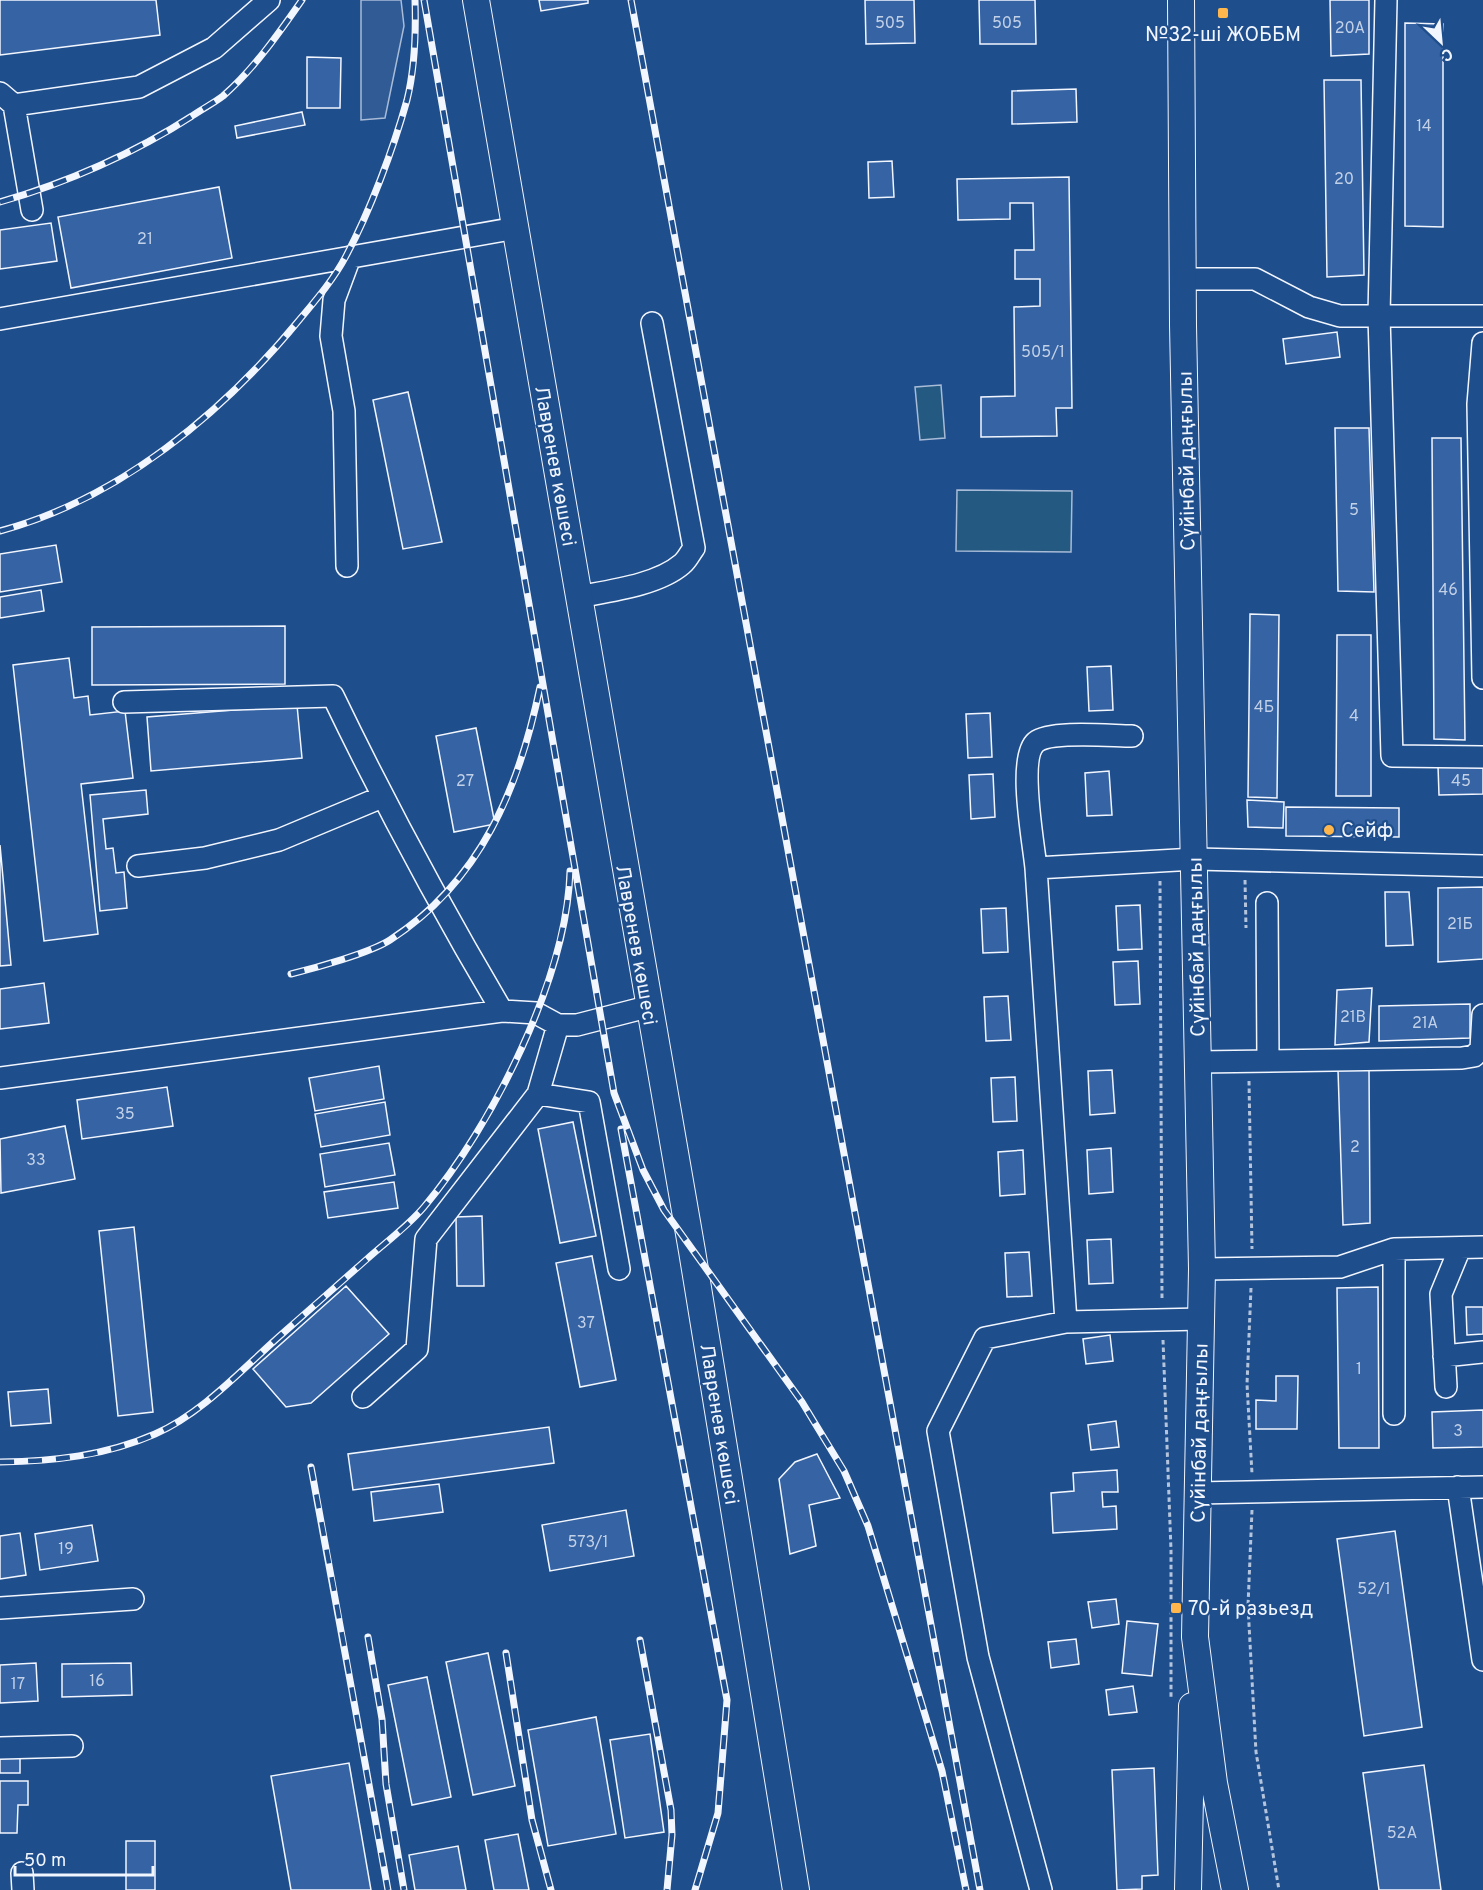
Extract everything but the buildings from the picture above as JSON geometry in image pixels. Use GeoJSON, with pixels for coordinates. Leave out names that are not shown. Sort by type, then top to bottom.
{"type":"FeatureCollection","features":[{"type":"Feature","properties":{"kind":"main road","name":"Лавренев көшесі"},"geometry":{"type":"LineString","coordinates":[[476,0],[647,1007],[692,1251],[796,1887]]}},
{"type":"Feature","properties":{"kind":"main road","name":"Сүйінбай даңғылы"},"geometry":{"type":"LineString","coordinates":[[1181,0],[1183,279],[1202,1269],[1195,1636],[1214,1783],[1235,1890]]}},
{"type":"Feature","properties":{"kind":"main road"},"geometry":{"type":"LineString","coordinates":[[1188,1890],[1195,1636]]}},
{"type":"Feature","properties":{"kind":"street"},"geometry":{"type":"LineString","coordinates":[[32,210],[7,99],[139,87],[214,48],[269,0]]}},
{"type":"Feature","properties":{"kind":"street"},"geometry":{"type":"LineString","coordinates":[[1386,0],[1379,316],[1392,756],[1483,758]]}},
{"type":"Feature","properties":{"kind":"street"},"geometry":{"type":"LineString","coordinates":[[0,319],[516,228]]}},
{"type":"Feature","properties":{"kind":"street"},"geometry":{"type":"LineString","coordinates":[[347,566],[344,411],[332,336],[334,300],[350,257]]}},
{"type":"Feature","properties":{"kind":"street"},"geometry":{"type":"LineString","coordinates":[[1183,279],[1255,279],[1309,307],[1340,316],[1483,315]]}},
{"type":"Feature","properties":{"kind":"street"},"geometry":{"type":"LineString","coordinates":[[578,597],[630,586],[656,577],[682,564],[694,548],[652,323]]}},
{"type":"Feature","properties":{"kind":"street"},"geometry":{"type":"LineString","coordinates":[[1483,344],[1478,404],[1483,678]]}},
{"type":"Feature","properties":{"kind":"street"},"geometry":{"type":"LineString","coordinates":[[124,702],[333,696],[381,797],[437,901],[502,1011]]}},
{"type":"Feature","properties":{"kind":"street"},"geometry":{"type":"LineString","coordinates":[[1066,1322],[1036,868],[1027,778],[1028,755],[1036,742],[1049,737],[1132,736]]}},
{"type":"Feature","properties":{"kind":"street"},"geometry":{"type":"LineString","coordinates":[[138,866],[205,858],[279,840],[381,797]]}},
{"type":"Feature","properties":{"kind":"street"},"geometry":{"type":"LineString","coordinates":[[1036,868],[1195,859],[1483,866]]}},
{"type":"Feature","properties":{"kind":"street"},"geometry":{"type":"LineString","coordinates":[[1258,1061],[1267,903]]}},
{"type":"Feature","properties":{"kind":"street"},"geometry":{"type":"LineString","coordinates":[[0,1078],[502,1011],[536,1013],[558,1025],[577,1025],[647,1007]]}},
{"type":"Feature","properties":{"kind":"street"},"geometry":{"type":"LineString","coordinates":[[1198,1062],[1462,1058],[1474,1056],[1481,1049],[1483,1015]]}},
{"type":"Feature","properties":{"kind":"street"},"geometry":{"type":"LineString","coordinates":[[363,1397],[417,1349],[426,1239],[538,1094],[558,1025]]}},
{"type":"Feature","properties":{"kind":"street"},"geometry":{"type":"LineString","coordinates":[[538,1094],[589,1102],[619,1269]]}},
{"type":"Feature","properties":{"kind":"street"},"geometry":{"type":"LineString","coordinates":[[1202,1269],[1340,1267],[1394,1249],[1483,1247]]}},
{"type":"Feature","properties":{"kind":"street"},"geometry":{"type":"LineString","coordinates":[[1446,1387],[1441,1294],[1460,1248]]}},
{"type":"Feature","properties":{"kind":"street"},"geometry":{"type":"LineString","coordinates":[[1394,1249],[1394,1414]]}},
{"type":"Feature","properties":{"kind":"street"},"geometry":{"type":"LineString","coordinates":[[1041,1890],[978,1657],[938,1431],[985,1338],[1066,1322],[1202,1320]]}},
{"type":"Feature","properties":{"kind":"street"},"geometry":{"type":"LineString","coordinates":[[1444,1356],[1483,1352]]}},
{"type":"Feature","properties":{"kind":"street"},"geometry":{"type":"LineString","coordinates":[[1458,1487],[1478,1595],[1483,1660]]}},
{"type":"Feature","properties":{"kind":"street"},"geometry":{"type":"LineString","coordinates":[[1197,1493],[1483,1487]]}},
{"type":"Feature","properties":{"kind":"street"},"geometry":{"type":"LineString","coordinates":[[0,1608],[133,1599]]}},
{"type":"Feature","properties":{"kind":"street"},"geometry":{"type":"LineString","coordinates":[[0,1748],[72,1746]]}},
{"type":"Feature","properties":{"kind":"path"},"geometry":{"type":"LineString","coordinates":[[1244,860],[1246,931]]}},
{"type":"Feature","properties":{"kind":"path"},"geometry":{"type":"LineString","coordinates":[[1160,861],[1162,1320],[1171,1550],[1171,1702]]}},
{"type":"Feature","properties":{"kind":"path"},"geometry":{"type":"LineString","coordinates":[[1258,1061],[1247,1384],[1253,1491],[1248,1606],[1256,1752],[1279,1890]]}},
{"type":"Feature","properties":{"kind":"shaded area"},"geometry":{"type":"Polygon","coordinates":[[[361,0],[401,0],[404,26],[385,118],[361,120],[361,0]]]}},
{"type":"Feature","properties":{"kind":"shaded area"},"geometry":{"type":"Polygon","coordinates":[[[941,385],[945,438],[920,440],[915,387],[941,385]]]}},
{"type":"Feature","properties":{"kind":"shaded area"},"geometry":{"type":"Polygon","coordinates":[[[957,490],[1072,491],[1071,552],[956,551],[957,490]]]}},
{"type":"Feature","properties":{"kind":"railway"},"geometry":{"type":"LineString","coordinates":[[0,202],[50,186],[99,166],[170,130],[216,101],[256,62],[302,0]]}},
{"type":"Feature","properties":{"kind":"railway"},"geometry":{"type":"LineString","coordinates":[[0,531],[44,517],[86,498],[127,475],[166,448],[203,419],[237,387],[270,354],[318,297],[341,265],[355,238],[395,139],[412,75],[415,0]]}},
{"type":"Feature","properties":{"kind":"railway"},"geometry":{"type":"LineString","coordinates":[[424,0],[614,1093],[643,1170],[664,1210],[802,1402],[844,1471],[868,1526],[942,1771],[966,1890]]}},
{"type":"Feature","properties":{"kind":"railway"},"geometry":{"type":"LineString","coordinates":[[631,0],[980,1890]]}},
{"type":"Feature","properties":{"kind":"railway"},"geometry":{"type":"LineString","coordinates":[[291,974],[342,960],[381,945],[422,916],[449,890],[472,861],[507,796],[520,761],[540,687]]}},
{"type":"Feature","properties":{"kind":"railway"},"geometry":{"type":"LineString","coordinates":[[0,1462],[60,1459],[117,1448],[173,1425],[222,1389],[418,1214],[450,1174],[475,1135],[521,1049],[540,1003],[555,957],[566,913],[570,871]]}},
{"type":"Feature","properties":{"kind":"railway"},"geometry":{"type":"LineString","coordinates":[[621,1129],[727,1700],[718,1813],[695,1890]]}},
{"type":"Feature","properties":{"kind":"railway"},"geometry":{"type":"LineString","coordinates":[[311,1467],[388,1890]]}},
{"type":"Feature","properties":{"kind":"railway"},"geometry":{"type":"LineString","coordinates":[[368,1637],[382,1719],[386,1784],[404,1890]]}},
{"type":"Feature","properties":{"kind":"railway"},"geometry":{"type":"LineString","coordinates":[[640,1640],[671,1810],[672,1835],[667,1890]]}},
{"type":"Feature","properties":{"kind":"railway"},"geometry":{"type":"LineString","coordinates":[[506,1653],[532,1820],[551,1890]]}},
{"type":"Feature","properties":{"kind":"place","name":"№32-ші ЖОББМ"},"geometry":{"type":"Point","coordinates":[1223,13]}},
{"type":"Feature","properties":{"kind":"place","name":"Сейф"},"geometry":{"type":"Point","coordinates":[1329,830]}},
{"type":"Feature","properties":{"kind":"place","name":"70-й разьезд"},"geometry":{"type":"Point","coordinates":[1176,1608]}}]}
